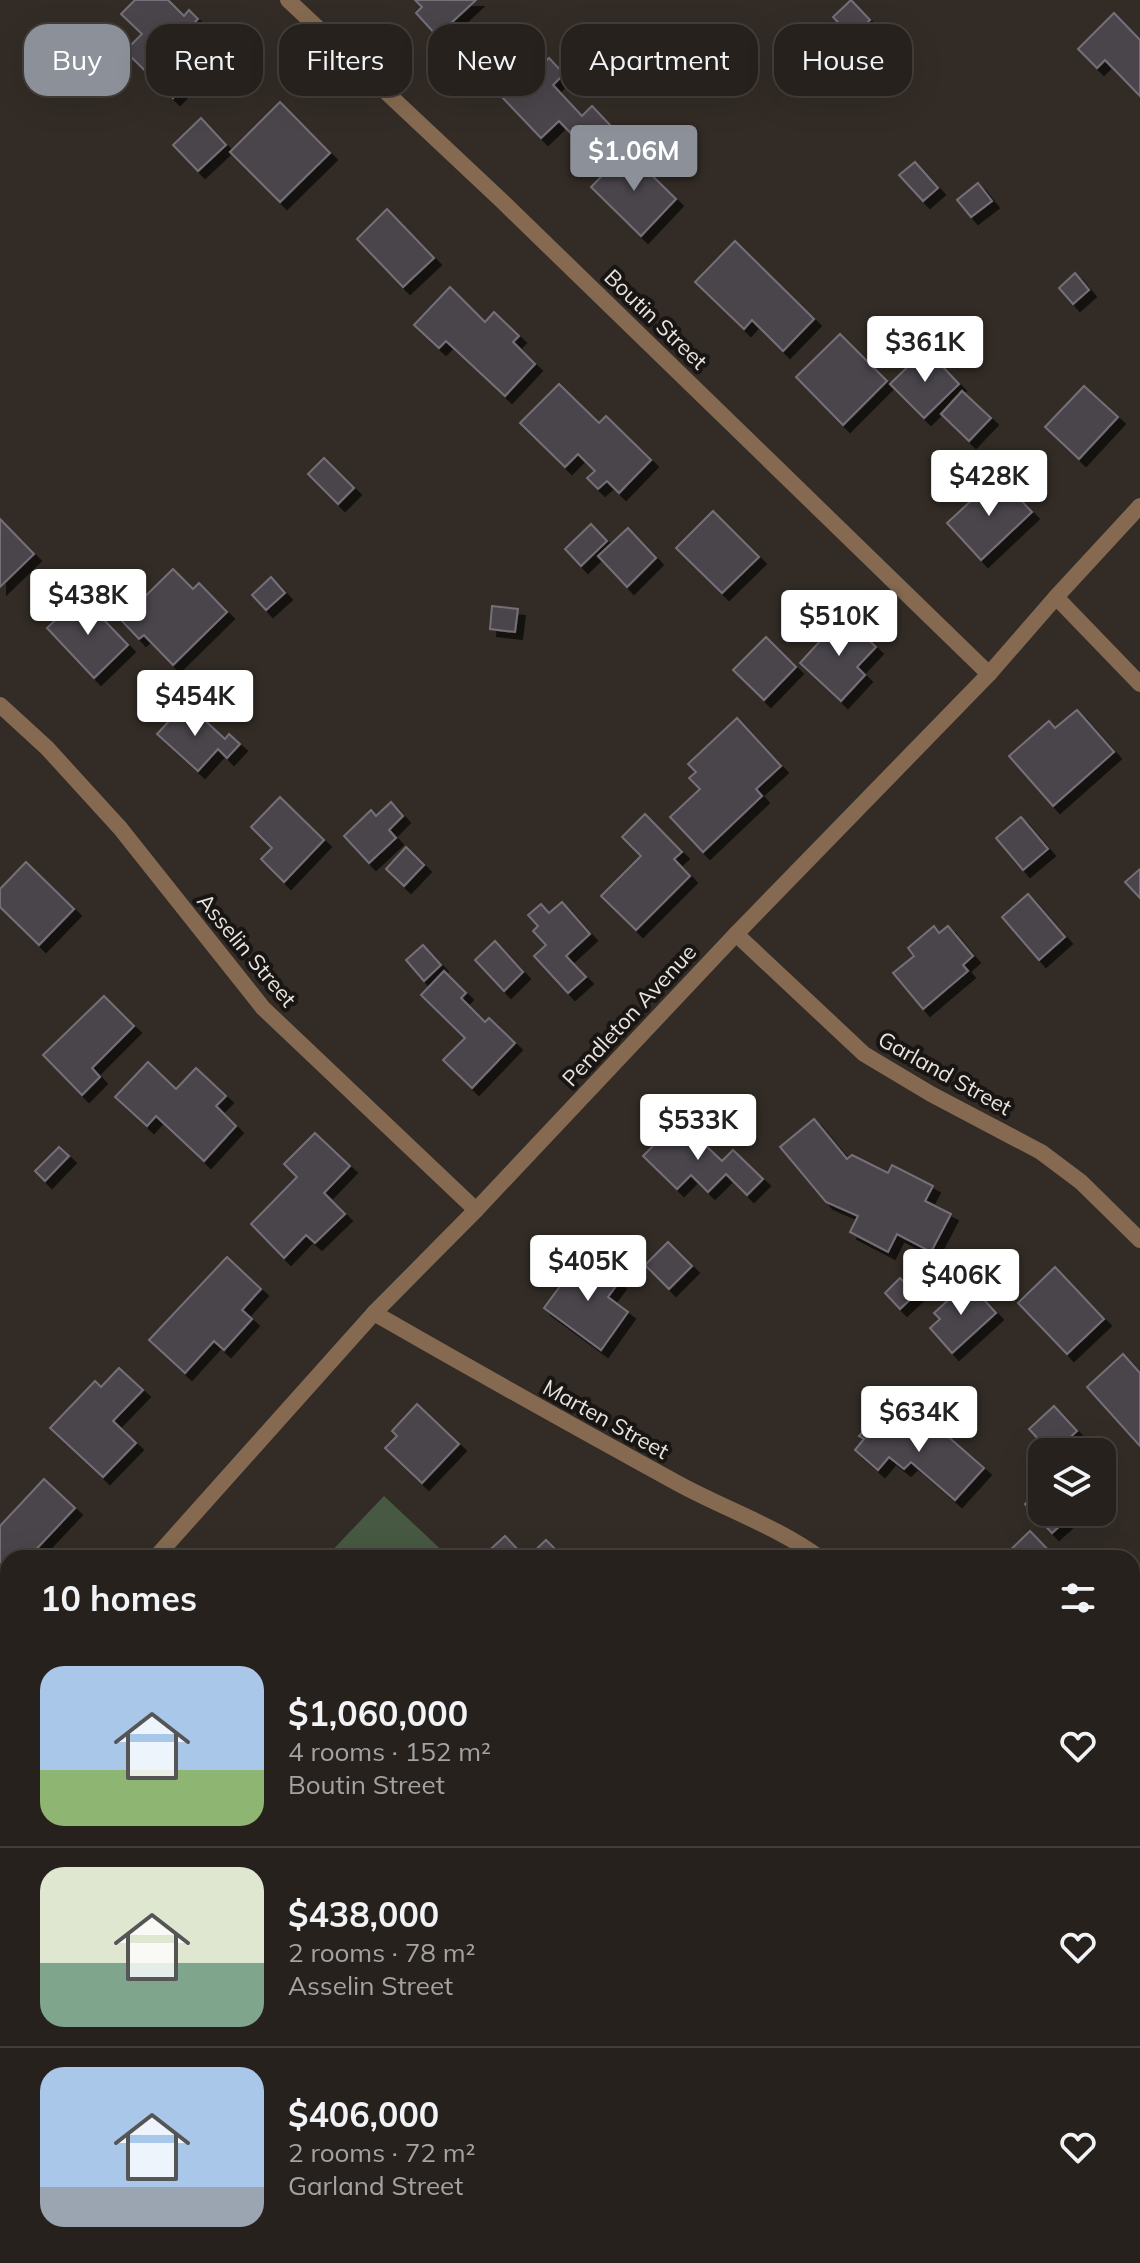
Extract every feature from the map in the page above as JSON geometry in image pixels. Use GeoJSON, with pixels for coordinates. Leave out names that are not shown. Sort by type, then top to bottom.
{"type":"FeatureCollection","features":[{"type":"Feature","properties":{"kind":"street","name":"Boutin Street"},"geometry":{"type":"LineString","coordinates":[[288,0],[514,212],[989,674]]}},
{"type":"Feature","properties":{"kind":"street","name":"Pendleton Avenue"},"geometry":{"type":"LineString","coordinates":[[162,1550],[374,1313],[989,674],[1140,506]]}},
{"type":"Feature","properties":{"kind":"street"},"geometry":{"type":"LineString","coordinates":[[1056,597],[1140,684]]}},
{"type":"Feature","properties":{"kind":"street","name":"Asselin Street"},"geometry":{"type":"LineString","coordinates":[[0,705],[47,748],[120,828],[263,1008],[476,1210]]}},
{"type":"Feature","properties":{"kind":"street","name":"Garland Street"},"geometry":{"type":"LineString","coordinates":[[736,934],[864,1054],[931,1094],[1041,1152],[1081,1182],[1140,1240]]}},
{"type":"Feature","properties":{"kind":"street","name":"Marten Street"},"geometry":{"type":"LineString","coordinates":[[374,1313],[545,1411],[714,1503],[809,1550]]}},
{"type":"Feature","properties":{"kind":"green space"},"geometry":{"type":"Polygon","coordinates":[[[384,1496],[441,1550],[333,1550],[384,1496]]]}},
{"type":"Feature","properties":{"kind":"building"},"geometry":{"type":"Polygon","coordinates":[[[135,0],[168,0],[184,16],[189,10],[198,19],[195,24],[146,24],[146,72],[130,56],[130,46],[142,34],[121,14],[135,0]]]}},
{"type":"Feature","properties":{"kind":"building"},"geometry":{"type":"Polygon","coordinates":[[[415,0],[476,0],[450,24],[428,26],[416,13],[422,7],[415,0]]]}},
{"type":"Feature","properties":{"kind":"building"},"geometry":{"type":"Polygon","coordinates":[[[851,0],[870,20],[866,24],[840,24],[833,17],[851,0]]]}},
{"type":"Feature","properties":{"kind":"building"},"geometry":{"type":"Polygon","coordinates":[[[1114,13],[1140,40],[1140,96],[1105,60],[1097,68],[1078,49],[1114,13]]]}},
{"type":"Feature","properties":{"kind":"building"},"geometry":{"type":"Polygon","coordinates":[[[549,58],[561,71],[561,77],[553,85],[561,96],[582,116],[592,106],[610,125],[585,148],[559,121],[541,138],[501,96],[545,96],[545,62],[549,58]]]}},
{"type":"Feature","properties":{"kind":"building"},"geometry":{"type":"Polygon","coordinates":[[[280,102],[330,153],[280,202],[230,152],[280,102]]]}},
{"type":"Feature","properties":{"kind":"building"},"geometry":{"type":"Polygon","coordinates":[[[201,118],[226,145],[198,171],[173,145],[201,118]]]}},
{"type":"Feature","properties":{"kind":"building"},"geometry":{"type":"Polygon","coordinates":[[[627,151],[676,199],[641,236],[591,187],[627,151]]]}},
{"type":"Feature","properties":{"kind":"building"},"geometry":{"type":"Polygon","coordinates":[[[915,162],[938,188],[923,201],[899,175],[915,162]]]}},
{"type":"Feature","properties":{"kind":"building"},"geometry":{"type":"Polygon","coordinates":[[[978,183],[992,201],[971,217],[957,200],[978,183]]]}},
{"type":"Feature","properties":{"kind":"building"},"geometry":{"type":"Polygon","coordinates":[[[387,209],[434,258],[403,287],[357,239],[387,209]]]}},
{"type":"Feature","properties":{"kind":"building"},"geometry":{"type":"Polygon","coordinates":[[[735,241],[814,319],[783,351],[752,320],[744,329],[695,282],[735,241]]]}},
{"type":"Feature","properties":{"kind":"building"},"geometry":{"type":"Polygon","coordinates":[[[1075,273],[1089,290],[1073,304],[1059,288],[1075,273]]]}},
{"type":"Feature","properties":{"kind":"building"},"geometry":{"type":"Polygon","coordinates":[[[450,287],[485,322],[494,312],[519,336],[513,342],[535,364],[505,396],[446,341],[439,348],[414,325],[450,287]]]}},
{"type":"Feature","properties":{"kind":"building"},"geometry":{"type":"Polygon","coordinates":[[[840,334],[887,381],[843,425],[796,377],[840,334]]]}},
{"type":"Feature","properties":{"kind":"building"},"geometry":{"type":"Polygon","coordinates":[[[926,349],[959,384],[924,418],[890,384],[926,349]]]}},
{"type":"Feature","properties":{"kind":"building"},"geometry":{"type":"Polygon","coordinates":[[[559,384],[599,423],[606,416],[651,460],[619,493],[607,481],[598,489],[587,478],[595,471],[578,454],[565,467],[520,423],[559,384]]]}},
{"type":"Feature","properties":{"kind":"building"},"geometry":{"type":"Polygon","coordinates":[[[1084,386],[1118,417],[1079,459],[1045,427],[1084,386]]]}},
{"type":"Feature","properties":{"kind":"building"},"geometry":{"type":"Polygon","coordinates":[[[962,391],[991,418],[969,441],[941,414],[962,391]]]}},
{"type":"Feature","properties":{"kind":"building"},"geometry":{"type":"Polygon","coordinates":[[[324,458],[354,488],[338,504],[308,474],[324,458]]]}},
{"type":"Feature","properties":{"kind":"building"},"geometry":{"type":"Polygon","coordinates":[[[998,476],[1032,512],[981,560],[947,523],[998,476]]]}},
{"type":"Feature","properties":{"kind":"building"},"geometry":{"type":"Polygon","coordinates":[[[713,511],[759,557],[722,593],[676,548],[713,511]]]}},
{"type":"Feature","properties":{"kind":"building"},"geometry":{"type":"Polygon","coordinates":[[[0,519],[34,554],[0,587],[0,519]]]}},
{"type":"Feature","properties":{"kind":"building"},"geometry":{"type":"Polygon","coordinates":[[[591,524],[607,541],[581,566],[565,549],[591,524]]]}},
{"type":"Feature","properties":{"kind":"building"},"geometry":{"type":"Polygon","coordinates":[[[628,528],[656,558],[627,587],[598,556],[628,528]]]}},
{"type":"Feature","properties":{"kind":"building"},"geometry":{"type":"Polygon","coordinates":[[[173,569],[193,589],[199,583],[227,612],[173,665],[144,635],[139,639],[121,620],[173,569]]]}},
{"type":"Feature","properties":{"kind":"building"},"geometry":{"type":"Polygon","coordinates":[[[271,577],[285,593],[266,610],[252,595],[271,577]]]}},
{"type":"Feature","properties":{"kind":"building"},"geometry":{"type":"Polygon","coordinates":[[[81,596],[128,645],[94,678],[47,628],[81,596]]]}},
{"type":"Feature","properties":{"kind":"building"},"geometry":{"type":"Polygon","coordinates":[[[492,606],[518,609],[515,632],[490,629],[492,606]]]}},
{"type":"Feature","properties":{"kind":"building"},"geometry":{"type":"Polygon","coordinates":[[[843,616],[876,647],[857,667],[865,675],[841,701],[800,663],[843,616]]]}},
{"type":"Feature","properties":{"kind":"building"},"geometry":{"type":"Polygon","coordinates":[[[766,637],[796,667],[764,700],[733,670],[766,637]]]}},
{"type":"Feature","properties":{"kind":"building"},"geometry":{"type":"Polygon","coordinates":[[[186,703],[225,739],[229,734],[240,744],[227,758],[218,749],[198,771],[157,734],[186,703]]]}},
{"type":"Feature","properties":{"kind":"building"},"geometry":{"type":"Polygon","coordinates":[[[1077,710],[1114,752],[1053,806],[1009,756],[1049,721],[1055,728],[1077,710]]]}},
{"type":"Feature","properties":{"kind":"building"},"geometry":{"type":"Polygon","coordinates":[[[737,718],[781,766],[756,789],[762,796],[703,852],[670,817],[700,789],[689,778],[696,772],[688,764],[737,718]]]}},
{"type":"Feature","properties":{"kind":"building"},"geometry":{"type":"Polygon","coordinates":[[[280,797],[324,840],[284,882],[261,859],[272,848],[251,827],[280,797]]]}},
{"type":"Feature","properties":{"kind":"building"},"geometry":{"type":"Polygon","coordinates":[[[391,802],[403,816],[389,830],[396,838],[369,863],[344,836],[371,810],[376,816],[391,802]]]}},
{"type":"Feature","properties":{"kind":"building"},"geometry":{"type":"Polygon","coordinates":[[[645,814],[682,852],[674,859],[690,876],[636,930],[601,896],[641,856],[622,837],[645,814]]]}},
{"type":"Feature","properties":{"kind":"building"},"geometry":{"type":"Polygon","coordinates":[[[1021,817],[1048,849],[1023,870],[996,838],[1021,817]]]}},
{"type":"Feature","properties":{"kind":"building"},"geometry":{"type":"Polygon","coordinates":[[[406,847],[424,865],[404,886],[386,869],[406,847]]]}},
{"type":"Feature","properties":{"kind":"building"},"geometry":{"type":"Polygon","coordinates":[[[26,862],[74,909],[39,945],[0,907],[0,889],[26,862]]]}},
{"type":"Feature","properties":{"kind":"building"},"geometry":{"type":"Polygon","coordinates":[[[1140,869],[1140,898],[1125,882],[1140,869]]]}},
{"type":"Feature","properties":{"kind":"building"},"geometry":{"type":"Polygon","coordinates":[[[1028,894],[1065,937],[1039,960],[1002,917],[1028,894]]]}},
{"type":"Feature","properties":{"kind":"building"},"geometry":{"type":"Polygon","coordinates":[[[562,902],[590,934],[566,956],[586,977],[568,993],[534,956],[546,945],[533,931],[538,926],[528,915],[541,904],[549,913],[562,902]]]}},
{"type":"Feature","properties":{"kind":"building"},"geometry":{"type":"Polygon","coordinates":[[[934,926],[939,933],[948,926],[973,956],[963,965],[968,971],[923,1009],[893,973],[914,956],[908,948],[934,926]]]}},
{"type":"Feature","properties":{"kind":"building"},"geometry":{"type":"Polygon","coordinates":[[[495,941],[523,972],[504,991],[475,960],[495,941]]]}},
{"type":"Feature","properties":{"kind":"building"},"geometry":{"type":"Polygon","coordinates":[[[423,945],[441,965],[424,981],[406,960],[423,945]]]}},
{"type":"Feature","properties":{"kind":"building"},"geometry":{"type":"Polygon","coordinates":[[[444,971],[466,993],[461,998],[485,1022],[489,1018],[515,1043],[472,1088],[443,1060],[465,1038],[421,995],[444,971]]]}},
{"type":"Feature","properties":{"kind":"building"},"geometry":{"type":"Polygon","coordinates":[[[104,996],[134,1026],[92,1068],[100,1077],[82,1095],[43,1055],[104,996]]]}},
{"type":"Feature","properties":{"kind":"building"},"geometry":{"type":"Polygon","coordinates":[[[148,1062],[176,1089],[196,1068],[226,1096],[216,1106],[236,1126],[204,1161],[156,1116],[147,1126],[115,1097],[148,1062]]]}},
{"type":"Feature","properties":{"kind":"building"},"geometry":{"type":"Polygon","coordinates":[[[814,1119],[847,1159],[852,1155],[888,1173],[892,1165],[933,1186],[925,1201],[951,1214],[931,1252],[897,1234],[888,1252],[850,1232],[858,1216],[826,1202],[780,1147],[814,1119]]]}},
{"type":"Feature","properties":{"kind":"building"},"geometry":{"type":"Polygon","coordinates":[[[679,1120],[722,1161],[733,1150],[763,1179],[747,1195],[726,1174],[708,1192],[691,1175],[677,1189],[643,1156],[679,1120]]]}},
{"type":"Feature","properties":{"kind":"building"},"geometry":{"type":"Polygon","coordinates":[[[315,1133],[350,1166],[324,1193],[345,1214],[315,1243],[306,1235],[284,1258],[251,1224],[297,1177],[284,1164],[315,1133]]]}},
{"type":"Feature","properties":{"kind":"building"},"geometry":{"type":"Polygon","coordinates":[[[59,1147],[69,1156],[45,1181],[35,1171],[59,1147]]]}},
{"type":"Feature","properties":{"kind":"building"},"geometry":{"type":"Polygon","coordinates":[[[668,1242],[692,1266],[669,1289],[645,1265],[668,1242]]]}},
{"type":"Feature","properties":{"kind":"building"},"geometry":{"type":"Polygon","coordinates":[[[583,1255],[619,1282],[608,1297],[628,1312],[601,1350],[544,1308],[583,1255]]]}},
{"type":"Feature","properties":{"kind":"building"},"geometry":{"type":"Polygon","coordinates":[[[227,1257],[261,1289],[242,1310],[252,1319],[224,1350],[214,1341],[185,1373],[149,1340],[227,1257]]]}},
{"type":"Feature","properties":{"kind":"building"},"geometry":{"type":"Polygon","coordinates":[[[1055,1267],[1104,1319],[1067,1354],[1018,1303],[1055,1267]]]}},
{"type":"Feature","properties":{"kind":"building"},"geometry":{"type":"Polygon","coordinates":[[[900,1278],[916,1294],[900,1309],[885,1293],[900,1278]]]}},
{"type":"Feature","properties":{"kind":"building"},"geometry":{"type":"Polygon","coordinates":[[[968,1282],[996,1313],[952,1353],[930,1328],[940,1319],[934,1313],[968,1282]]]}},
{"type":"Feature","properties":{"kind":"building"},"geometry":{"type":"Polygon","coordinates":[[[1123,1354],[1140,1373],[1140,1446],[1087,1387],[1123,1354]]]}},
{"type":"Feature","properties":{"kind":"building"},"geometry":{"type":"Polygon","coordinates":[[[119,1368],[143,1390],[113,1421],[136,1443],[103,1477],[50,1428],[95,1381],[101,1387],[119,1368]]]}},
{"type":"Feature","properties":{"kind":"building"},"geometry":{"type":"Polygon","coordinates":[[[417,1404],[459,1444],[422,1483],[385,1448],[397,1436],[392,1431],[417,1404]]]}},
{"type":"Feature","properties":{"kind":"building"},"geometry":{"type":"Polygon","coordinates":[[[1054,1406],[1077,1431],[1069,1438],[1037,1438],[1029,1429],[1054,1406]]]}},
{"type":"Feature","properties":{"kind":"building"},"geometry":{"type":"Polygon","coordinates":[[[883,1409],[923,1444],[937,1427],[984,1468],[955,1500],[911,1462],[904,1469],[889,1457],[878,1470],[855,1450],[864,1439],[859,1436],[883,1409]]]}},
{"type":"Feature","properties":{"kind":"building"},"geometry":{"type":"Polygon","coordinates":[[[44,1479],[75,1508],[36,1550],[0,1550],[0,1526],[44,1479]]]}},
{"type":"Feature","properties":{"kind":"building"},"geometry":{"type":"Polygon","coordinates":[[[1045,1526],[1060,1526],[1052,1533],[1045,1526]]]}},
{"type":"Feature","properties":{"kind":"building"},"geometry":{"type":"Polygon","coordinates":[[[1030,1531],[1048,1550],[1010,1550],[1030,1531]]]}},
{"type":"Feature","properties":{"kind":"building"},"geometry":{"type":"Polygon","coordinates":[[[505,1536],[518,1550],[490,1550],[505,1536]]]}},
{"type":"Feature","properties":{"kind":"building"},"geometry":{"type":"Polygon","coordinates":[[[546,1540],[556,1550],[535,1550],[546,1540]]]}}]}
